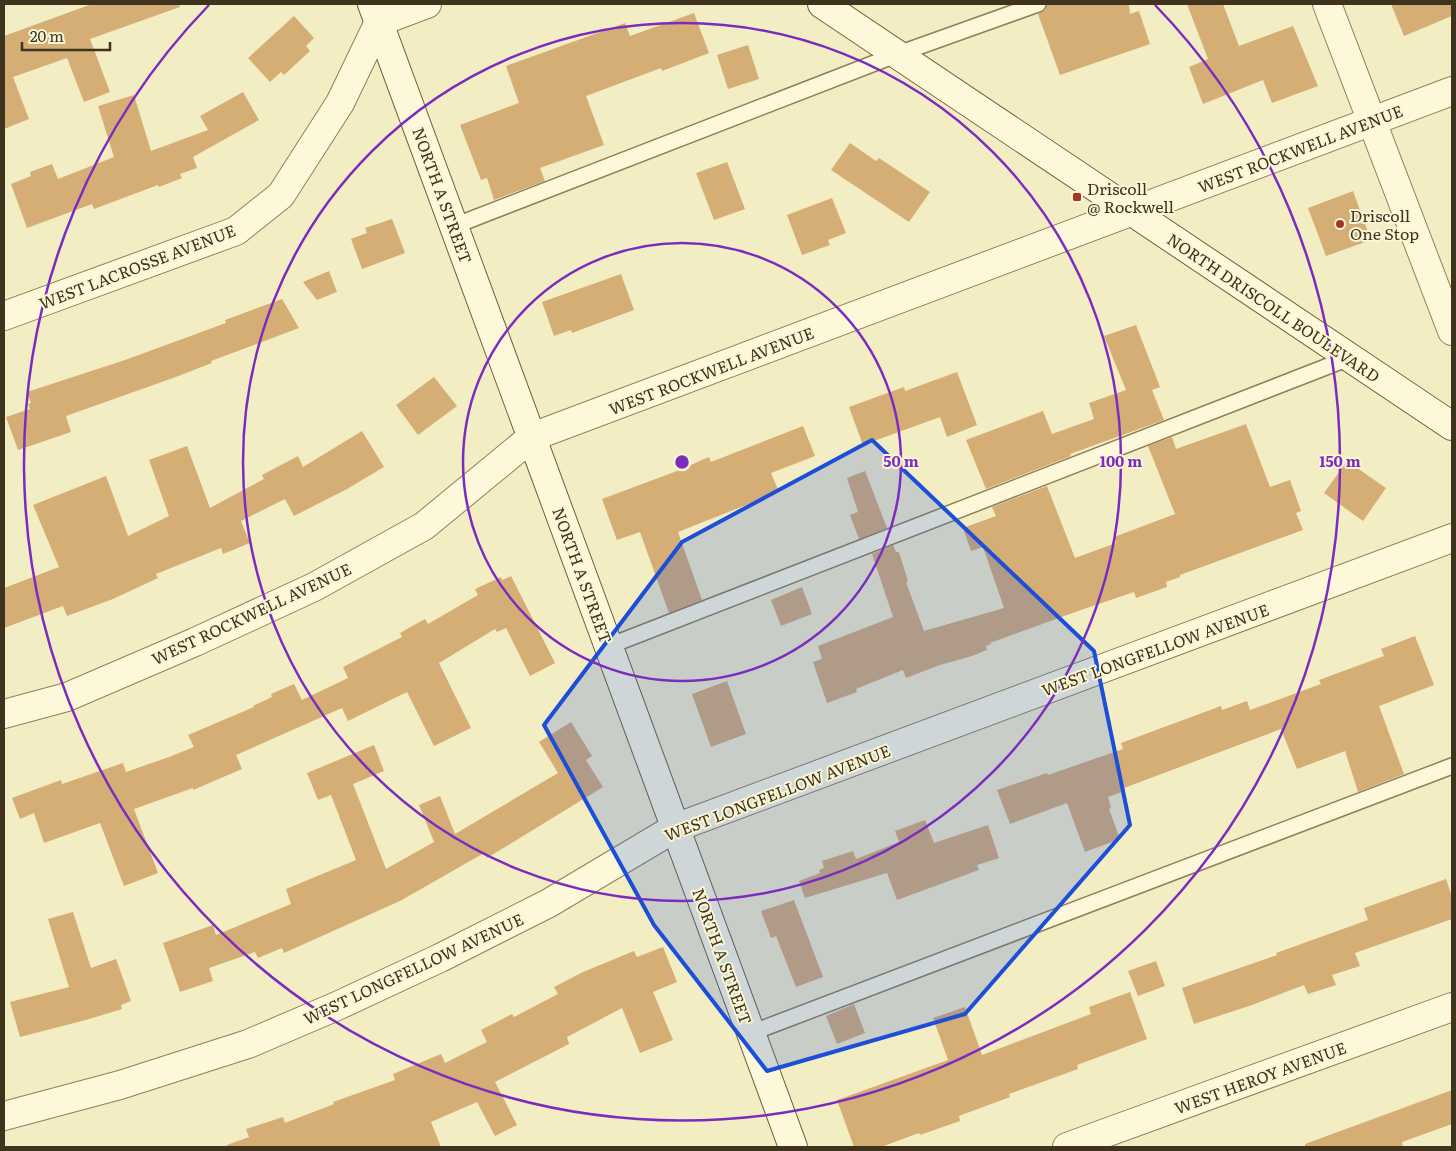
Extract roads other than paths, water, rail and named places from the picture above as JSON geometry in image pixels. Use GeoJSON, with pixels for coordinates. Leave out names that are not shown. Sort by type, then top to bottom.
{"type":"FeatureCollection","features":[{"type":"Feature","properties":{"kind":"street"},"geometry":{"type":"LineString","coordinates":[[376,13],[427,4]]}},
{"type":"Feature","properties":{"kind":"street","name":"NORTH DRISCOLL BOULEVARD"},"geometry":{"type":"LineString","coordinates":[[822,4],[1452,426]]}},
{"type":"Feature","properties":{"kind":"street"},"geometry":{"type":"LineString","coordinates":[[1327,4],[1452,328]]}},
{"type":"Feature","properties":{"kind":"street","name":"NORTH A STREET"},"geometry":{"type":"LineString","coordinates":[[376,13],[793,1147]]}},
{"type":"Feature","properties":{"kind":"street","name":"WEST LACROSSE AVENUE"},"geometry":{"type":"LineString","coordinates":[[4,316],[236,231],[281,195],[340,103],[376,13]]}},
{"type":"Feature","properties":{"kind":"street","name":"WEST ROCKWELL AVENUE"},"geometry":{"type":"LineString","coordinates":[[4,714],[67,697],[195,642],[314,587],[424,526],[532,438],[1452,91]]}},
{"type":"Feature","properties":{"kind":"street","name":"WEST LONGFELLOW AVENUE"},"geometry":{"type":"LineString","coordinates":[[4,1116],[120,1086],[248,1044],[337,1006],[440,958],[549,903],[675,828],[1452,538]]}},
{"type":"Feature","properties":{"kind":"street","name":"WEST HEROY AVENUE"},"geometry":{"type":"LineString","coordinates":[[1067,1147],[1452,1007]]}},
{"type":"Feature","properties":{"kind":"lane"},"geometry":{"type":"LineString","coordinates":[[454,226],[898,54],[1038,4]]}},
{"type":"Feature","properties":{"kind":"lane"},"geometry":{"type":"LineString","coordinates":[[609,646],[1349,358]]}},
{"type":"Feature","properties":{"kind":"lane"},"geometry":{"type":"LineString","coordinates":[[751,1033],[1452,766]]}},
{"type":"Feature","properties":{"kind":"place","name":"Driscoll @ Rockwell"},"geometry":{"type":"Point","coordinates":[1077,197]}},
{"type":"Feature","properties":{"kind":"place","name":"Driscoll One Stop"},"geometry":{"type":"Point","coordinates":[1340,224]}}]}
